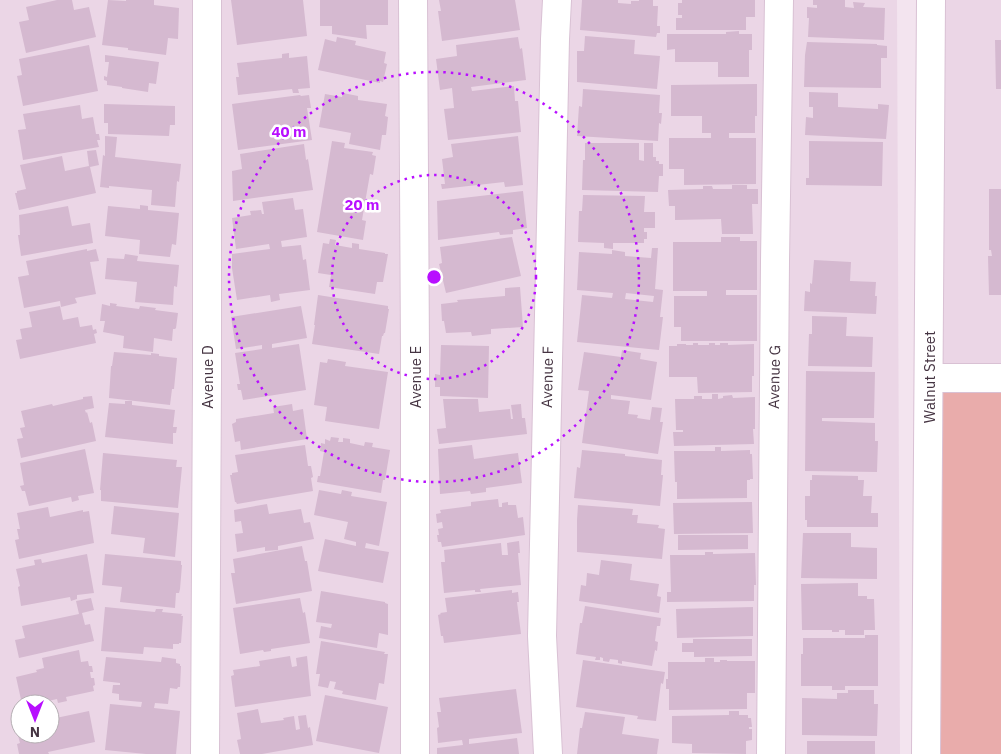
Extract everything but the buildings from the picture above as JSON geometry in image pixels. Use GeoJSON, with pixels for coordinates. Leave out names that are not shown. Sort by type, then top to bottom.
{"type":"FeatureCollection","features":[{"type":"Feature","properties":{"kind":"street","name":"Avenue D"},"geometry":{"type":"LineString","coordinates":[[205,754],[207,0]]}},
{"type":"Feature","properties":{"kind":"street","name":"Avenue E"},"geometry":{"type":"LineString","coordinates":[[413,0],[415,754]]}},
{"type":"Feature","properties":{"kind":"street","name":"Avenue F"},"geometry":{"type":"LineString","coordinates":[[548,754],[542,636],[557,0]]}},
{"type":"Feature","properties":{"kind":"street","name":"Avenue G"},"geometry":{"type":"LineString","coordinates":[[771,754],[779,0]]}},
{"type":"Feature","properties":{"kind":"street","name":"Walnut Street"},"geometry":{"type":"LineString","coordinates":[[926,754],[931,0]]}},
{"type":"Feature","properties":{"kind":"street"},"geometry":{"type":"LineString","coordinates":[[929,378],[1001,378]]}},
{"type":"Feature","properties":{"kind":"shaded area"},"geometry":{"type":"Polygon","coordinates":[[[0,0],[897,0],[900,754],[0,754],[0,0]]]}},
{"type":"Feature","properties":{"kind":"shaded area"},"geometry":{"type":"Polygon","coordinates":[[[935,0],[1001,0],[1001,372],[936,372],[935,0]]]}},
{"type":"Feature","properties":{"kind":"shaded area"},"geometry":{"type":"Polygon","coordinates":[[[1001,385],[1001,754],[932,754],[935,386],[1001,385]]]}}]}
